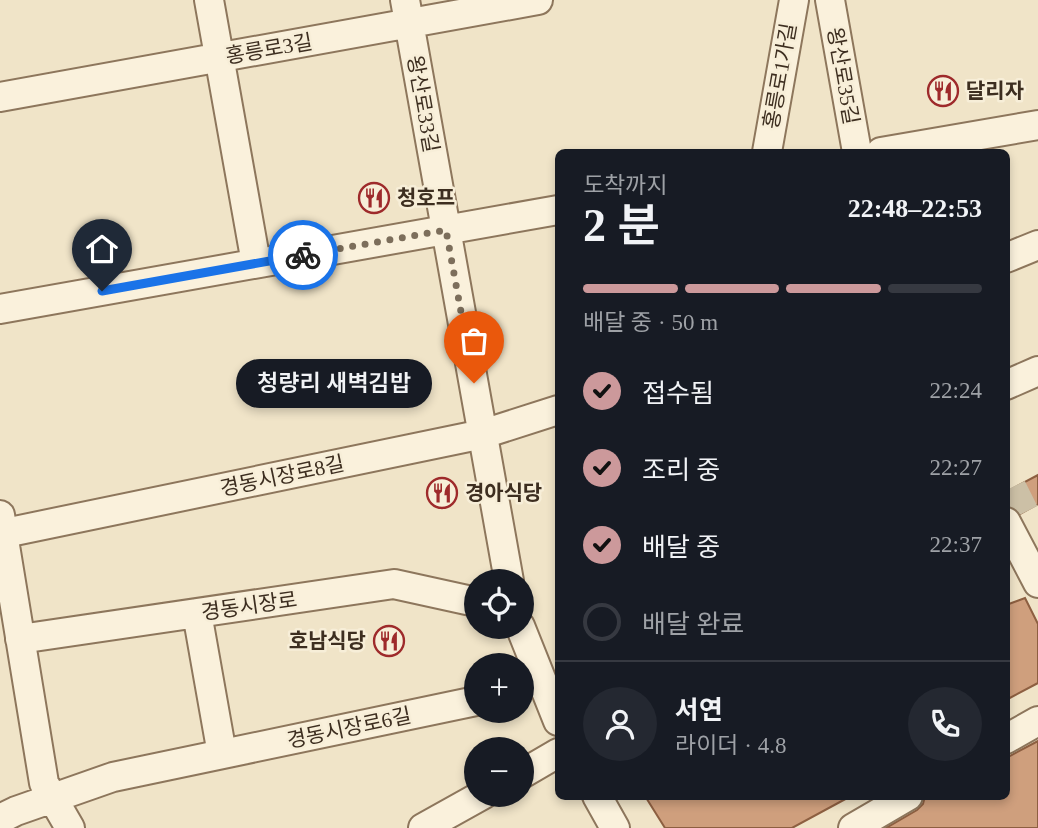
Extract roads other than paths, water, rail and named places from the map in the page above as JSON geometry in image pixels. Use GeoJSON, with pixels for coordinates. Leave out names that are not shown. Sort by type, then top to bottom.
{"type":"FeatureCollection","features":[{"type":"Feature","properties":{"kind":"street"},"geometry":{"type":"LineString","coordinates":[[209,0],[256,263]]}},
{"type":"Feature","properties":{"kind":"street","name":"홍릉로3길"},"geometry":{"type":"LineString","coordinates":[[0,97],[219,58],[407,12],[538,0]]}},
{"type":"Feature","properties":{"kind":"street","name":"홍릉로1가길"},"geometry":{"type":"LineString","coordinates":[[768,149],[794,0]]}},
{"type":"Feature","properties":{"kind":"street","name":"왕산로35길"},"geometry":{"type":"LineString","coordinates":[[830,0],[856,149]]}},
{"type":"Feature","properties":{"kind":"street","name":"왕산로33길"},"geometry":{"type":"LineString","coordinates":[[407,12],[507,569]]}},
{"type":"Feature","properties":{"kind":"street"},"geometry":{"type":"LineString","coordinates":[[898,149],[1038,125]]}},
{"type":"Feature","properties":{"kind":"street"},"geometry":{"type":"LineString","coordinates":[[0,310],[555,211]]}},
{"type":"Feature","properties":{"kind":"street"},"geometry":{"type":"LineString","coordinates":[[1010,256],[1038,245]]}},
{"type":"Feature","properties":{"kind":"street"},"geometry":{"type":"LineString","coordinates":[[1010,383],[1038,371]]}},
{"type":"Feature","properties":{"kind":"street","name":"경동시장로8길"},"geometry":{"type":"LineString","coordinates":[[1,527],[483,434],[555,411]]}},
{"type":"Feature","properties":{"kind":"street"},"geometry":{"type":"LineString","coordinates":[[1,527],[44,783],[70,828]]}},
{"type":"Feature","properties":{"kind":"street"},"geometry":{"type":"LineString","coordinates":[[1010,530],[1038,583]]}},
{"type":"Feature","properties":{"kind":"street","name":"경동시장로"},"geometry":{"type":"LineString","coordinates":[[20,639],[394,584],[464,599]]}},
{"type":"Feature","properties":{"kind":"street"},"geometry":{"type":"LineString","coordinates":[[197,613],[222,754]]}},
{"type":"Feature","properties":{"kind":"street"},"geometry":{"type":"LineString","coordinates":[[534,691],[555,717]]}},
{"type":"Feature","properties":{"kind":"street","name":"경동시장로6길"},"geometry":{"type":"LineString","coordinates":[[0,819],[113,777],[464,704]]}},
{"type":"Feature","properties":{"kind":"street"},"geometry":{"type":"LineString","coordinates":[[1010,737],[1038,721]]}},
{"type":"Feature","properties":{"kind":"street"},"geometry":{"type":"LineString","coordinates":[[534,767],[555,755]]}},
{"type":"Feature","properties":{"kind":"street"},"geometry":{"type":"LineString","coordinates":[[599,800],[613,827]]}},
{"type":"Feature","properties":{"kind":"street"},"geometry":{"type":"LineString","coordinates":[[853,828],[901,800]]}},
{"type":"Feature","properties":{"kind":"street"},"geometry":{"type":"LineString","coordinates":[[423,828],[464,805]]}},
{"type":"Feature","properties":{"kind":"tunnel"},"geometry":{"type":"LineString","coordinates":[[1010,504],[1038,490]]}},
{"type":"Feature","properties":{"kind":"place","name":"달리자"},"geometry":{"type":"Point","coordinates":[943,91]}},
{"type":"Feature","properties":{"kind":"place","name":"청호프"},"geometry":{"type":"Point","coordinates":[374,198]}},
{"type":"Feature","properties":{"kind":"place","name":"청량리 새벽김밥"},"geometry":{"type":"Point","coordinates":[474,383]}},
{"type":"Feature","properties":{"kind":"place","name":"경아식당"},"geometry":{"type":"Point","coordinates":[442,493]}},
{"type":"Feature","properties":{"kind":"place","name":"호남식당"},"geometry":{"type":"Point","coordinates":[389,641]}}]}
